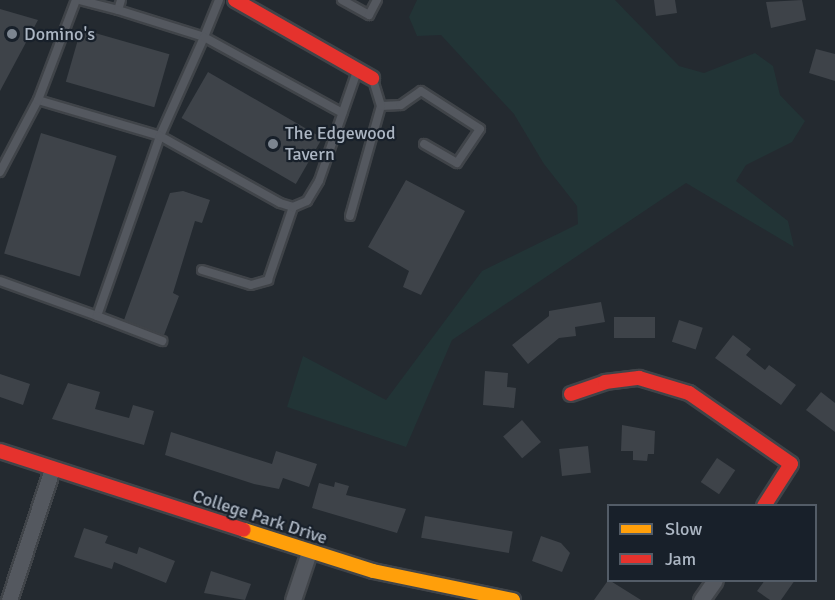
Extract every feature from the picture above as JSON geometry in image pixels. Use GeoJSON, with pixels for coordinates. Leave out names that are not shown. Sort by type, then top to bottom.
{"type":"FeatureCollection","features":[{"type":"Feature","properties":{"kind":"street"},"geometry":{"type":"LineString","coordinates":[[234,0],[372,78]]}},
{"type":"Feature","properties":{"kind":"street"},"geometry":{"type":"LineString","coordinates":[[571,394],[605,382],[639,378],[689,393],[791,464],[765,504]]}},
{"type":"Feature","properties":{"kind":"street","name":"College Park Drive"},"geometry":{"type":"LineString","coordinates":[[0,452],[309,552],[513,600]]}},
{"type":"Feature","properties":{"kind":"street"},"geometry":{"type":"LineString","coordinates":[[9,600],[52,469]]}},
{"type":"Feature","properties":{"kind":"street"},"geometry":{"type":"LineString","coordinates":[[293,600],[309,552]]}},
{"type":"Feature","properties":{"kind":"street"},"geometry":{"type":"LineString","coordinates":[[701,600],[714,582]]}},
{"type":"Feature","properties":{"kind":"lane"},"geometry":{"type":"LineString","coordinates":[[0,172],[38,100],[78,0],[204,37],[342,112]]}},
{"type":"Feature","properties":{"kind":"lane"},"geometry":{"type":"LineString","coordinates":[[118,10],[121,0]]}},
{"type":"Feature","properties":{"kind":"lane"},"geometry":{"type":"LineString","coordinates":[[97,316],[160,136],[219,0]]}},
{"type":"Feature","properties":{"kind":"lane"},"geometry":{"type":"LineString","coordinates":[[342,0],[369,15],[377,0]]}},
{"type":"Feature","properties":{"kind":"lane"},"geometry":{"type":"LineString","coordinates":[[202,270],[251,285],[268,280],[293,207],[307,201],[319,181],[358,70]]}},
{"type":"Feature","properties":{"kind":"lane"},"geometry":{"type":"LineString","coordinates":[[350,216],[381,106],[372,78]]}},
{"type":"Feature","properties":{"kind":"lane"},"geometry":{"type":"LineString","coordinates":[[381,106],[401,105],[421,91],[480,129],[457,164],[424,144]]}},
{"type":"Feature","properties":{"kind":"lane"},"geometry":{"type":"LineString","coordinates":[[38,100],[160,136],[293,207]]}},
{"type":"Feature","properties":{"kind":"lane"},"geometry":{"type":"LineString","coordinates":[[0,281],[162,341]]}},
{"type":"Feature","properties":{"kind":"shaded area"},"geometry":{"type":"Polygon","coordinates":[[[417,0],[615,0],[679,66],[704,73],[755,53],[773,66],[780,95],[805,121],[792,142],[746,165],[736,181],[788,221],[794,247],[686,183],[452,340],[406,447],[287,407],[303,356],[386,400],[482,271],[578,224],[577,206],[544,164],[514,114],[441,35],[417,36],[409,17],[417,0]]]}},
{"type":"Feature","properties":{"kind":"building"},"geometry":{"type":"Polygon","coordinates":[[[654,0],[675,0],[677,13],[656,16],[654,0]]]}},
{"type":"Feature","properties":{"kind":"building"},"geometry":{"type":"Polygon","coordinates":[[[802,0],[806,20],[771,28],[766,2],[802,0]]]}},
{"type":"Feature","properties":{"kind":"building"},"geometry":{"type":"Polygon","coordinates":[[[0,9],[38,20],[0,91],[0,9]]]}},
{"type":"Feature","properties":{"kind":"building"},"geometry":{"type":"Polygon","coordinates":[[[81,29],[169,54],[154,107],[66,82],[81,29]]]}},
{"type":"Feature","properties":{"kind":"building"},"geometry":{"type":"Polygon","coordinates":[[[816,49],[835,54],[835,81],[809,73],[816,49]]]}},
{"type":"Feature","properties":{"kind":"building"},"geometry":{"type":"Polygon","coordinates":[[[208,72],[322,138],[296,184],[182,118],[208,72]]]}},
{"type":"Feature","properties":{"kind":"building"},"geometry":{"type":"Polygon","coordinates":[[[41,133],[117,156],[80,277],[4,253],[41,133]]]}},
{"type":"Feature","properties":{"kind":"building"},"geometry":{"type":"Polygon","coordinates":[[[406,180],[465,211],[421,295],[403,287],[409,271],[368,247],[406,180]]]}},
{"type":"Feature","properties":{"kind":"building"},"geometry":{"type":"Polygon","coordinates":[[[183,191],[210,200],[202,223],[195,221],[173,293],[179,296],[164,335],[124,320],[170,193],[183,191]]]}},
{"type":"Feature","properties":{"kind":"building"},"geometry":{"type":"Polygon","coordinates":[[[601,302],[605,322],[575,327],[576,336],[559,338],[528,364],[512,345],[549,316],[549,311],[601,302]]]}},
{"type":"Feature","properties":{"kind":"building"},"geometry":{"type":"Polygon","coordinates":[[[614,317],[655,317],[655,338],[614,338],[614,317]]]}},
{"type":"Feature","properties":{"kind":"building"},"geometry":{"type":"Polygon","coordinates":[[[679,320],[703,328],[696,350],[672,342],[679,320]]]}},
{"type":"Feature","properties":{"kind":"building"},"geometry":{"type":"Polygon","coordinates":[[[733,335],[751,349],[746,355],[765,370],[769,365],[796,385],[781,405],[715,358],[733,335]]]}},
{"type":"Feature","properties":{"kind":"building"},"geometry":{"type":"Polygon","coordinates":[[[485,371],[508,373],[507,387],[516,388],[514,408],[483,405],[485,371]]]}},
{"type":"Feature","properties":{"kind":"building"},"geometry":{"type":"Polygon","coordinates":[[[0,374],[30,384],[23,405],[0,397],[0,374]]]}},
{"type":"Feature","properties":{"kind":"building"},"geometry":{"type":"Polygon","coordinates":[[[68,383],[100,392],[95,409],[129,418],[133,405],[154,411],[144,445],[52,419],[68,383]]]}},
{"type":"Feature","properties":{"kind":"building"},"geometry":{"type":"Polygon","coordinates":[[[821,392],[835,403],[835,432],[806,410],[821,392]]]}},
{"type":"Feature","properties":{"kind":"building"},"geometry":{"type":"Polygon","coordinates":[[[522,420],[541,442],[522,458],[503,436],[522,420]]]}},
{"type":"Feature","properties":{"kind":"building"},"geometry":{"type":"Polygon","coordinates":[[[622,425],[655,431],[654,454],[648,454],[647,461],[633,460],[633,451],[621,451],[622,425]]]}},
{"type":"Feature","properties":{"kind":"building"},"geometry":{"type":"Polygon","coordinates":[[[171,432],[272,464],[276,451],[317,464],[309,487],[283,478],[279,489],[254,484],[165,455],[171,432]]]}},
{"type":"Feature","properties":{"kind":"building"},"geometry":{"type":"Polygon","coordinates":[[[588,446],[591,473],[562,476],[559,449],[588,446]]]}},
{"type":"Feature","properties":{"kind":"building"},"geometry":{"type":"Polygon","coordinates":[[[717,458],[735,470],[719,494],[701,482],[717,458]]]}},
{"type":"Feature","properties":{"kind":"building"},"geometry":{"type":"Polygon","coordinates":[[[335,482],[349,486],[346,495],[406,509],[397,533],[312,508],[319,483],[334,487],[335,482]]]}},
{"type":"Feature","properties":{"kind":"building"},"geometry":{"type":"Polygon","coordinates":[[[425,516],[513,531],[509,553],[421,538],[425,516]]]}},
{"type":"Feature","properties":{"kind":"building"},"geometry":{"type":"Polygon","coordinates":[[[84,528],[108,536],[105,543],[137,554],[139,547],[175,561],[166,583],[114,562],[112,569],[74,557],[84,528]]]}},
{"type":"Feature","properties":{"kind":"building"},"geometry":{"type":"Polygon","coordinates":[[[541,536],[561,543],[570,553],[562,572],[532,561],[541,536]]]}},
{"type":"Feature","properties":{"kind":"building"},"geometry":{"type":"Polygon","coordinates":[[[211,571],[251,584],[245,600],[204,593],[211,571]]]}},
{"type":"Feature","properties":{"kind":"building"},"geometry":{"type":"Polygon","coordinates":[[[607,582],[612,582],[641,600],[594,600],[607,582]]]}},
{"type":"Feature","properties":{"kind":"building"},"geometry":{"type":"Polygon","coordinates":[[[764,582],[794,582],[781,600],[770,600],[757,591],[764,582]]]}},
{"type":"Feature","properties":{"kind":"traffic: slow"},"geometry":{"type":"LineString","coordinates":[[244,530],[373,571],[513,600]]}},
{"type":"Feature","properties":{"kind":"traffic: jam"},"geometry":{"type":"LineString","coordinates":[[235,0],[372,78]]}},
{"type":"Feature","properties":{"kind":"traffic: jam"},"geometry":{"type":"LineString","coordinates":[[571,394],[605,382],[639,378],[689,393],[791,464],[765,504]]}},
{"type":"Feature","properties":{"kind":"traffic: jam"},"geometry":{"type":"LineString","coordinates":[[0,451],[244,530]]}},
{"type":"Feature","properties":{"kind":"place","name":"Domino's"},"geometry":{"type":"Point","coordinates":[12,34]}},
{"type":"Feature","properties":{"kind":"place","name":"The Edgewood Tavern"},"geometry":{"type":"Point","coordinates":[273,144]}}]}
